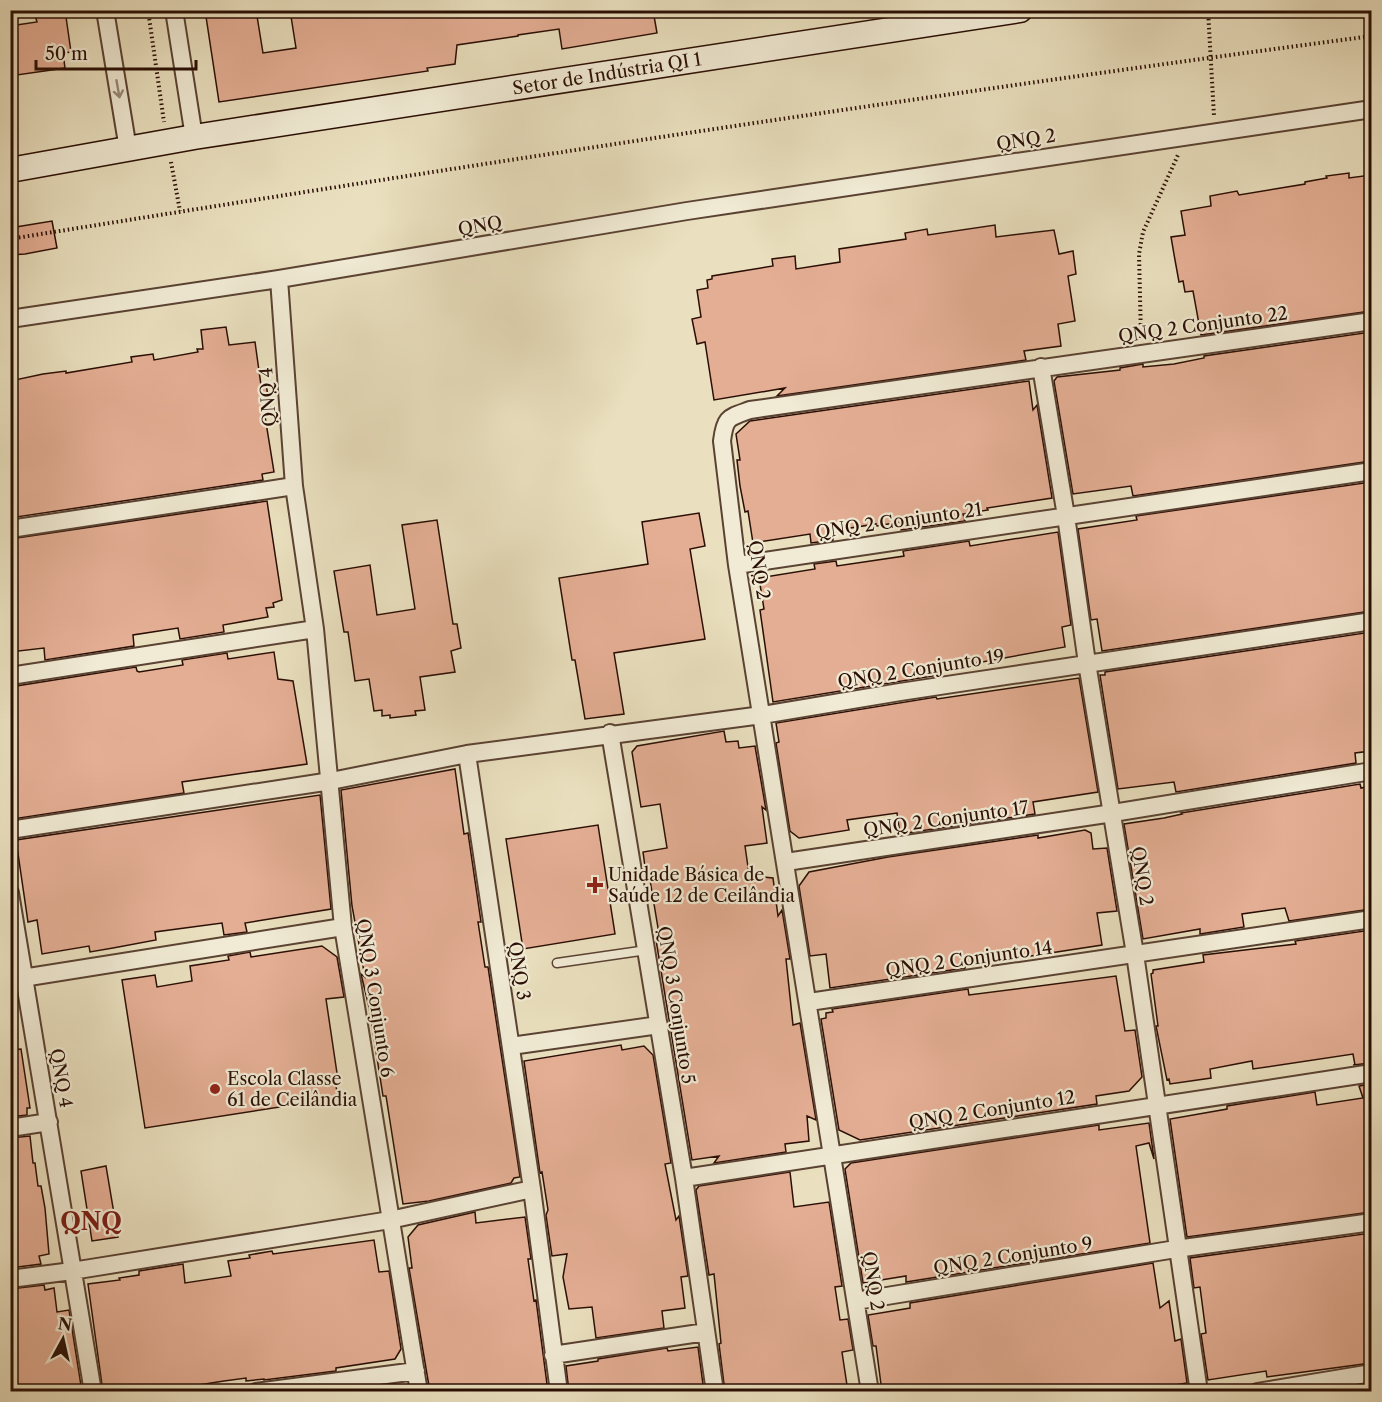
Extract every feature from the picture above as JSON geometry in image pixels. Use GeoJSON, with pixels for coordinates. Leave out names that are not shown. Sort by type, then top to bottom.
{"type":"FeatureCollection","features":[{"type":"Feature","properties":{"kind":"street"},"geometry":{"type":"LineString","coordinates":[[105,10],[128,149]]}},
{"type":"Feature","properties":{"kind":"street"},"geometry":{"type":"LineString","coordinates":[[174,10],[194,137]]}},
{"type":"Feature","properties":{"kind":"street","name":"Setor de Indústria QI 1"},"geometry":{"type":"LineString","coordinates":[[10,170],[194,137],[1020,10]]}},
{"type":"Feature","properties":{"kind":"street","name":"QNQ 2"},"geometry":{"type":"LineString","coordinates":[[687,211],[1371,109]]}},
{"type":"Feature","properties":{"kind":"street","name":"QNQ"},"geometry":{"type":"LineString","coordinates":[[279,279],[687,211]]}},
{"type":"Feature","properties":{"kind":"street"},"geometry":{"type":"LineString","coordinates":[[10,319],[279,279]]}},
{"type":"Feature","properties":{"kind":"street","name":"QNQ 4"},"geometry":{"type":"LineString","coordinates":[[279,279],[294,486],[315,629],[331,781]]}},
{"type":"Feature","properties":{"kind":"street","name":"QNQ 2 Conjunto 22"},"geometry":{"type":"LineString","coordinates":[[750,410],[1371,321]]}},
{"type":"Feature","properties":{"kind":"street","name":"QNQ 2"},"geometry":{"type":"LineString","coordinates":[[1041,367],[1135,954],[1198,1392]]}},
{"type":"Feature","properties":{"kind":"street","name":"QNQ 2"},"geometry":{"type":"LineString","coordinates":[[750,410],[732,416],[724,424],[722,441],[737,564],[870,1392]]}},
{"type":"Feature","properties":{"kind":"street","name":"QNQ 2 Conjunto 21"},"geometry":{"type":"LineString","coordinates":[[737,564],[1371,471]]}},
{"type":"Feature","properties":{"kind":"street"},"geometry":{"type":"LineString","coordinates":[[10,529],[294,486]]}},
{"type":"Feature","properties":{"kind":"street","name":"QNQ 2 Conjunto 19"},"geometry":{"type":"LineString","coordinates":[[762,715],[1087,663],[1371,621]]}},
{"type":"Feature","properties":{"kind":"street"},"geometry":{"type":"LineString","coordinates":[[10,676],[315,629]]}},
{"type":"Feature","properties":{"kind":"street"},"geometry":{"type":"LineString","coordinates":[[10,830],[331,781],[467,754],[610,733],[762,715]]}},
{"type":"Feature","properties":{"kind":"street","name":"QNQ 3 Conjunto 5"},"geometry":{"type":"LineString","coordinates":[[610,733],[684,1178],[715,1392]]}},
{"type":"Feature","properties":{"kind":"street","name":"QNQ 3"},"geometry":{"type":"LineString","coordinates":[[467,754],[532,1189],[559,1392]]}},
{"type":"Feature","properties":{"kind":"street","name":"QNQ 2 Conjunto 17"},"geometry":{"type":"LineString","coordinates":[[786,862],[1113,813],[1371,771]]}},
{"type":"Feature","properties":{"kind":"street","name":"QNQ 3 Conjunto 6"},"geometry":{"type":"LineString","coordinates":[[331,781],[343,927],[418,1392]]}},
{"type":"Feature","properties":{"kind":"street","name":"QNQ 4"},"geometry":{"type":"LineString","coordinates":[[10,892],[17,980],[49,1122],[93,1392]]}},
{"type":"Feature","properties":{"kind":"street","name":"QNQ 2 Conjunto 14"},"geometry":{"type":"LineString","coordinates":[[809,1002],[1371,919]]}},
{"type":"Feature","properties":{"kind":"street"},"geometry":{"type":"LineString","coordinates":[[17,980],[343,927]]}},
{"type":"Feature","properties":{"kind":"street"},"geometry":{"type":"LineString","coordinates":[[511,1046],[659,1024]]}},
{"type":"Feature","properties":{"kind":"street","name":"QNQ 2 Conjunto 12"},"geometry":{"type":"LineString","coordinates":[[833,1154],[1371,1073]]}},
{"type":"Feature","properties":{"kind":"street"},"geometry":{"type":"LineString","coordinates":[[10,1128],[49,1122]]}},
{"type":"Feature","properties":{"kind":"street"},"geometry":{"type":"LineString","coordinates":[[684,1178],[833,1154]]}},
{"type":"Feature","properties":{"kind":"street"},"geometry":{"type":"LineString","coordinates":[[10,1279],[390,1220],[532,1189]]}},
{"type":"Feature","properties":{"kind":"street","name":"QNQ 2 Conjunto 9"},"geometry":{"type":"LineString","coordinates":[[856,1301],[1176,1249],[1371,1222]]}},
{"type":"Feature","properties":{"kind":"street"},"geometry":{"type":"LineString","coordinates":[[553,1355],[706,1332]]}},
{"type":"Feature","properties":{"kind":"street"},"geometry":{"type":"LineString","coordinates":[[256,1392],[416,1371]]}},
{"type":"Feature","properties":{"kind":"street"},"geometry":{"type":"LineString","coordinates":[[1257,1392],[1371,1373]]}},
{"type":"Feature","properties":{"kind":"lane"},"geometry":{"type":"LineString","coordinates":[[558,963],[647,950]]}},
{"type":"Feature","properties":{"kind":"path"},"geometry":{"type":"LineString","coordinates":[[148,10],[167,142],[180,211]]}},
{"type":"Feature","properties":{"kind":"path"},"geometry":{"type":"LineString","coordinates":[[1208,10],[1215,132]]}},
{"type":"Feature","properties":{"kind":"path"},"geometry":{"type":"LineString","coordinates":[[10,239],[636,142],[1211,57],[1371,36]]}},
{"type":"Feature","properties":{"kind":"path"},"geometry":{"type":"LineString","coordinates":[[1142,353],[1138,278],[1143,232],[1165,180],[1188,136]]}},
{"type":"Feature","properties":{"kind":"building"},"geometry":{"type":"Polygon","coordinates":[[[65,10],[71,52],[63,53],[65,68],[10,76],[10,26],[37,22],[35,15],[65,10]]]}},
{"type":"Feature","properties":{"kind":"building"},"geometry":{"type":"Polygon","coordinates":[[[205,10],[256,10],[263,53],[296,48],[290,10],[653,10],[657,33],[562,49],[559,29],[518,35],[457,45],[455,64],[427,68],[428,71],[219,102],[205,10]]]}},
{"type":"Feature","properties":{"kind":"building"},"geometry":{"type":"Polygon","coordinates":[[[1349,173],[1349,178],[1371,175],[1371,311],[1201,335],[1193,291],[1185,292],[1183,281],[1179,282],[1171,237],[1185,235],[1181,211],[1211,206],[1210,196],[1237,191],[1239,195],[1305,184],[1305,182],[1327,178],[1326,176],[1349,173]]]}},
{"type":"Feature","properties":{"kind":"building"},"geometry":{"type":"Polygon","coordinates":[[[52,221],[57,248],[10,255],[10,228],[52,221]]]}},
{"type":"Feature","properties":{"kind":"building"},"geometry":{"type":"Polygon","coordinates":[[[995,225],[996,237],[1054,230],[1059,254],[1073,251],[1076,274],[1068,276],[1075,321],[1058,324],[1061,346],[1024,351],[1026,360],[777,396],[785,388],[714,400],[705,342],[697,344],[692,319],[701,317],[697,290],[708,288],[707,280],[712,279],[712,276],[773,266],[772,259],[795,256],[796,269],[840,262],[839,249],[906,239],[905,233],[927,229],[928,235],[995,225]]]}},
{"type":"Feature","properties":{"kind":"building"},"geometry":{"type":"Polygon","coordinates":[[[226,327],[229,345],[255,342],[261,385],[266,384],[270,409],[264,410],[274,472],[262,474],[263,480],[10,518],[10,381],[43,374],[66,371],[66,373],[132,362],[131,357],[153,354],[154,360],[198,352],[197,349],[203,349],[201,330],[226,327]]]}},
{"type":"Feature","properties":{"kind":"building"},"geometry":{"type":"Polygon","coordinates":[[[1371,332],[1371,461],[1133,496],[1131,486],[1073,494],[1054,381],[1057,377],[1120,370],[1120,368],[1143,364],[1143,367],[1174,364],[1204,358],[1204,356],[1371,332]]]}},
{"type":"Feature","properties":{"kind":"building"},"geometry":{"type":"Polygon","coordinates":[[[1029,381],[1033,410],[1037,405],[1052,498],[963,514],[965,521],[901,530],[900,522],[876,526],[876,524],[832,531],[833,540],[811,543],[810,534],[753,543],[748,511],[745,512],[740,486],[737,460],[740,460],[736,434],[750,421],[1029,381]]]}},
{"type":"Feature","properties":{"kind":"building"},"geometry":{"type":"Polygon","coordinates":[[[1371,482],[1371,611],[1102,651],[1097,619],[1091,620],[1078,529],[1137,520],[1136,516],[1371,482]]]}},
{"type":"Feature","properties":{"kind":"building"},"geometry":{"type":"Polygon","coordinates":[[[267,501],[282,600],[273,603],[274,607],[266,608],[268,617],[223,625],[224,632],[180,639],[178,628],[133,635],[134,646],[45,660],[44,648],[10,652],[10,539],[267,501]]]}},
{"type":"Feature","properties":{"kind":"building"},"geometry":{"type":"Polygon","coordinates":[[[699,513],[705,546],[690,549],[705,639],[614,653],[624,714],[585,719],[575,660],[572,660],[559,578],[648,564],[642,522],[699,513]]]}},
{"type":"Feature","properties":{"kind":"building"},"geometry":{"type":"Polygon","coordinates":[[[437,520],[453,624],[457,624],[461,648],[451,651],[455,672],[420,677],[425,710],[415,711],[416,715],[390,718],[390,715],[382,716],[382,710],[374,711],[369,679],[355,681],[348,632],[344,632],[334,571],[370,565],[377,615],[415,609],[402,525],[437,520]]]}},
{"type":"Feature","properties":{"kind":"building"},"geometry":{"type":"Polygon","coordinates":[[[1058,532],[1071,625],[1062,627],[1065,647],[932,671],[933,676],[773,702],[760,610],[764,609],[759,578],[815,569],[814,564],[836,561],[837,566],[904,556],[903,551],[969,541],[970,546],[1058,532]]]}},
{"type":"Feature","properties":{"kind":"building"},"geometry":{"type":"Polygon","coordinates":[[[1371,632],[1371,751],[1355,753],[1356,763],[1176,792],[1174,782],[1118,789],[1100,675],[1105,675],[1105,672],[1371,632]]]}},
{"type":"Feature","properties":{"kind":"building"},"geometry":{"type":"Polygon","coordinates":[[[274,652],[278,679],[293,681],[307,764],[182,782],[184,793],[13,819],[10,804],[10,687],[136,667],[139,672],[183,665],[182,660],[227,653],[228,659],[274,652]]]}},
{"type":"Feature","properties":{"kind":"building"},"geometry":{"type":"Polygon","coordinates":[[[1079,678],[1098,792],[1033,802],[1035,814],[900,834],[897,813],[847,820],[849,830],[799,838],[790,831],[776,743],[779,742],[776,723],[936,697],[937,699],[1079,678]]]}},
{"type":"Feature","properties":{"kind":"building"},"geometry":{"type":"Polygon","coordinates":[[[724,731],[726,742],[738,741],[739,748],[755,746],[766,810],[762,807],[767,843],[745,846],[749,874],[762,872],[763,877],[773,878],[778,916],[782,910],[790,959],[786,959],[793,1025],[800,1023],[816,1120],[807,1116],[809,1141],[785,1144],[786,1152],[714,1163],[719,1156],[692,1160],[656,940],[660,940],[643,852],[667,848],[660,804],[641,807],[632,752],[637,746],[724,731]]]}},
{"type":"Feature","properties":{"kind":"building"},"geometry":{"type":"Polygon","coordinates":[[[455,769],[464,834],[468,833],[481,922],[478,922],[485,967],[488,967],[520,1177],[514,1178],[511,1183],[429,1201],[403,1204],[386,1096],[383,1096],[369,1007],[361,974],[365,977],[352,906],[341,790],[455,769]]]}},
{"type":"Feature","properties":{"kind":"building"},"geometry":{"type":"Polygon","coordinates":[[[1360,784],[1361,788],[1371,786],[1371,909],[1289,921],[1285,908],[1242,914],[1244,927],[1200,934],[1200,929],[1143,939],[1124,824],[1360,784]]]}},
{"type":"Feature","properties":{"kind":"building"},"geometry":{"type":"Polygon","coordinates":[[[320,795],[331,909],[245,923],[247,932],[224,935],[222,923],[155,932],[156,940],[90,952],[89,946],[42,954],[37,920],[28,922],[16,840],[320,795]]]}},
{"type":"Feature","properties":{"kind":"building","name":"Unidade Básica de Saúde 12 de Ceilândia"},"geometry":{"type":"Polygon","coordinates":[[[598,825],[615,934],[523,949],[506,839],[598,825]]]}},
{"type":"Feature","properties":{"kind":"building"},"geometry":{"type":"Polygon","coordinates":[[[1085,830],[1091,833],[1093,849],[1107,848],[1117,911],[1097,913],[1102,945],[830,988],[826,954],[810,956],[799,886],[809,872],[888,857],[1085,830]]]}},
{"type":"Feature","properties":{"kind":"building"},"geometry":{"type":"Polygon","coordinates":[[[1371,930],[1371,1063],[1355,1065],[1353,1054],[1253,1069],[1252,1061],[1210,1069],[1211,1078],[1170,1084],[1169,1079],[1167,1080],[1156,1026],[1158,1026],[1151,974],[1153,970],[1204,962],[1203,955],[1296,944],[1295,941],[1371,930]]]}},
{"type":"Feature","properties":{"kind":"building"},"geometry":{"type":"Polygon","coordinates":[[[322,946],[337,957],[344,997],[326,999],[338,1080],[335,1080],[338,1098],[145,1128],[122,980],[155,975],[157,987],[192,981],[190,966],[229,960],[228,956],[250,952],[251,957],[322,946]]]}},
{"type":"Feature","properties":{"kind":"building"},"geometry":{"type":"Polygon","coordinates":[[[1116,976],[1125,1031],[1135,1030],[1142,1077],[1129,1091],[1096,1096],[1097,1104],[860,1140],[839,1130],[821,1019],[826,1018],[826,1013],[833,1012],[832,1009],[968,989],[969,995],[1116,976]]]}},
{"type":"Feature","properties":{"kind":"building"},"geometry":{"type":"Polygon","coordinates":[[[621,1045],[622,1050],[644,1046],[653,1055],[671,1163],[665,1164],[676,1220],[679,1216],[688,1276],[681,1277],[685,1308],[662,1311],[664,1328],[596,1338],[592,1307],[569,1309],[563,1277],[567,1254],[552,1256],[546,1215],[548,1210],[542,1172],[540,1173],[524,1061],[621,1045]]]}},
{"type":"Feature","properties":{"kind":"building"},"geometry":{"type":"Polygon","coordinates":[[[21,1049],[30,1108],[27,1108],[27,1115],[10,1117],[10,1050],[21,1049]]]}},
{"type":"Feature","properties":{"kind":"building"},"geometry":{"type":"Polygon","coordinates":[[[1371,1084],[1371,1212],[1187,1237],[1170,1119],[1227,1109],[1227,1106],[1315,1092],[1317,1105],[1363,1098],[1359,1086],[1371,1084]]]}},
{"type":"Feature","properties":{"kind":"building"},"geometry":{"type":"Polygon","coordinates":[[[1149,1123],[1154,1159],[1149,1143],[1136,1146],[1150,1243],[906,1282],[906,1276],[863,1283],[845,1169],[851,1163],[1099,1125],[1099,1130],[1149,1123]]]}},
{"type":"Feature","properties":{"kind":"building"},"geometry":{"type":"Polygon","coordinates":[[[30,1136],[33,1163],[35,1163],[38,1186],[41,1186],[45,1208],[49,1254],[39,1256],[41,1264],[10,1268],[10,1138],[30,1136]]]}},
{"type":"Feature","properties":{"kind":"building"},"geometry":{"type":"Polygon","coordinates":[[[106,1166],[118,1237],[92,1241],[81,1171],[106,1166]]]}},
{"type":"Feature","properties":{"kind":"building"},"geometry":{"type":"Polygon","coordinates":[[[790,1172],[794,1207],[829,1202],[842,1286],[835,1287],[840,1320],[848,1319],[853,1350],[842,1352],[848,1392],[725,1392],[714,1274],[709,1275],[696,1190],[699,1186],[790,1172]]]}},
{"type":"Feature","properties":{"kind":"building"},"geometry":{"type":"Polygon","coordinates":[[[475,1212],[476,1223],[525,1217],[531,1259],[528,1259],[534,1301],[536,1300],[548,1392],[430,1392],[409,1268],[412,1268],[408,1237],[418,1225],[475,1212]]]}},
{"type":"Feature","properties":{"kind":"building"},"geometry":{"type":"Polygon","coordinates":[[[1371,1233],[1371,1363],[1267,1377],[1266,1371],[1208,1380],[1201,1334],[1206,1333],[1200,1287],[1194,1288],[1190,1258],[1371,1233]]]}},
{"type":"Feature","properties":{"kind":"building"},"geometry":{"type":"Polygon","coordinates":[[[374,1240],[379,1272],[389,1271],[401,1349],[395,1359],[336,1368],[336,1371],[264,1380],[246,1381],[246,1378],[224,1381],[180,1388],[180,1392],[103,1392],[88,1284],[120,1280],[119,1278],[139,1275],[139,1271],[183,1264],[185,1283],[231,1276],[228,1261],[250,1258],[249,1255],[272,1251],[273,1254],[374,1240]]]}},
{"type":"Feature","properties":{"kind":"building"},"geometry":{"type":"Polygon","coordinates":[[[1153,1263],[1160,1308],[1169,1301],[1175,1341],[1181,1339],[1187,1383],[1131,1392],[882,1392],[876,1346],[873,1346],[868,1315],[910,1308],[910,1303],[1153,1263]]]}},
{"type":"Feature","properties":{"kind":"building"},"geometry":{"type":"Polygon","coordinates":[[[44,1285],[45,1290],[54,1288],[57,1312],[69,1310],[82,1392],[10,1392],[10,1289],[44,1285]]]}},
{"type":"Feature","properties":{"kind":"building"},"geometry":{"type":"Polygon","coordinates":[[[698,1347],[704,1392],[569,1392],[566,1366],[667,1348],[668,1351],[698,1347]]]}},
{"type":"Feature","properties":{"kind":"place","name":"Unidade Básica de Saúde 12 de Ceilândia"},"geometry":{"type":"Point","coordinates":[595,885]}},
{"type":"Feature","properties":{"kind":"place","name":"Escola Classe 61 de Ceilândia"},"geometry":{"type":"Point","coordinates":[215,1089]}},
{"type":"Feature","properties":{"kind":"district","name":"QNQ"},"geometry":{"type":"Point","coordinates":[91,1221]}}]}
